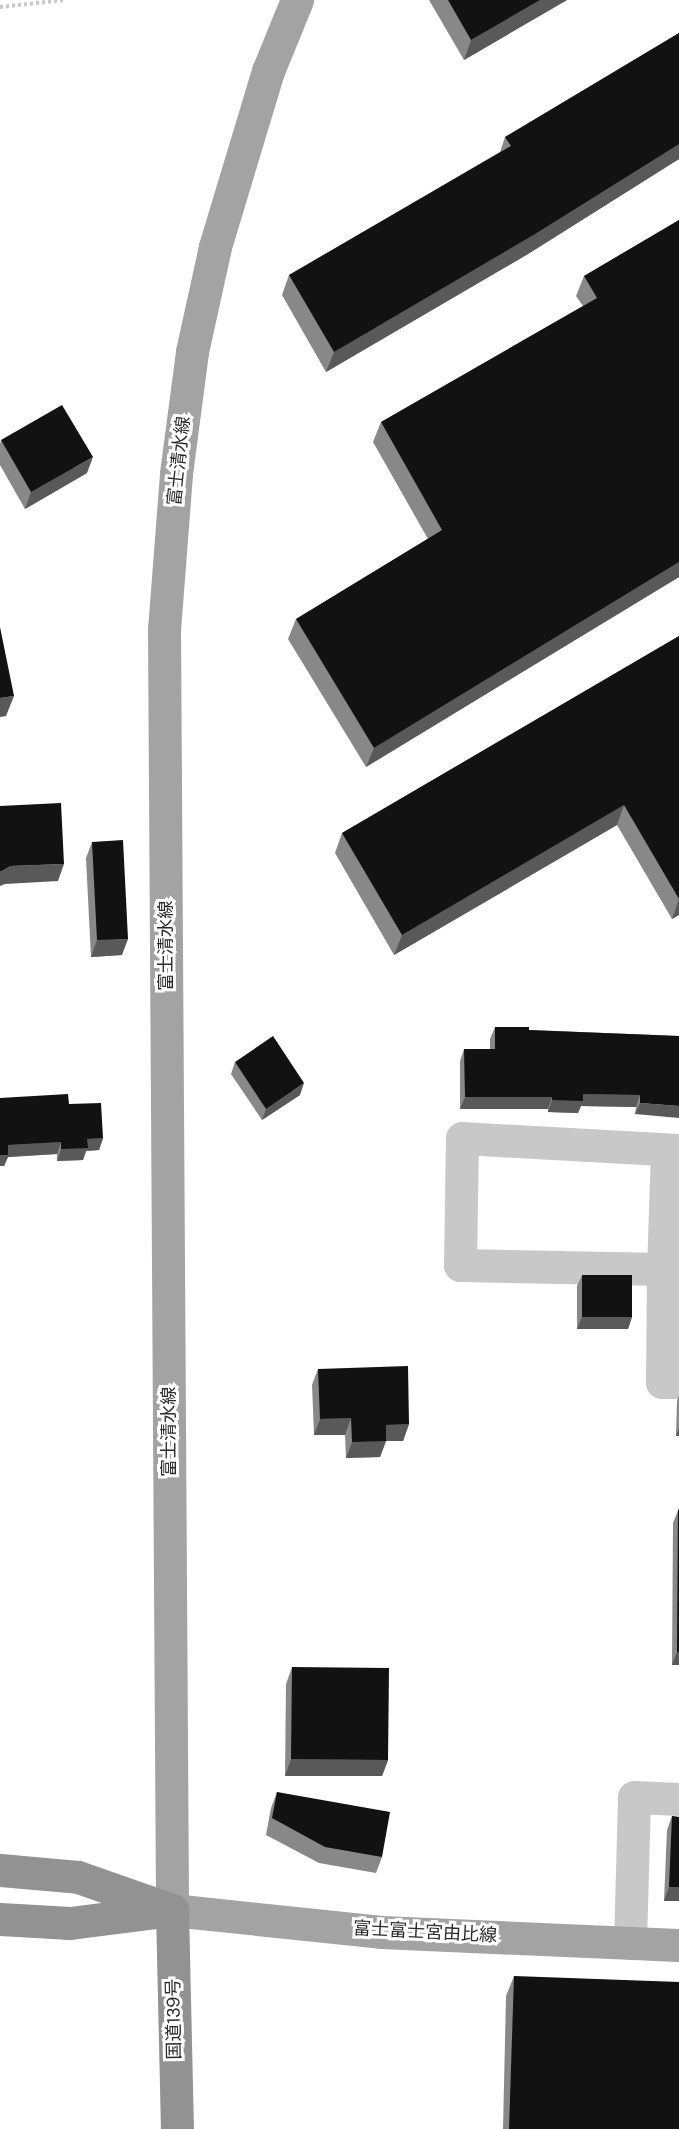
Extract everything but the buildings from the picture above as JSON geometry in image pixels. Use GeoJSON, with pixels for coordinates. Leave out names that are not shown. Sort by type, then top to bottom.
{"type":"FeatureCollection","features":[{"type":"Feature","properties":{"kind":"highway"},"geometry":{"type":"LineString","coordinates":[[0,1870],[78,1877],[172,1910]]}},
{"type":"Feature","properties":{"kind":"highway"},"geometry":{"type":"LineString","coordinates":[[0,1919],[70,1923],[172,1910]]}},
{"type":"Feature","properties":{"kind":"highway","name":"国道139号"},"geometry":{"type":"LineString","coordinates":[[172,1910],[177,2129]]}},
{"type":"Feature","properties":{"kind":"main road","name":"富士清水線"},"geometry":{"type":"LineString","coordinates":[[172,1910],[164,629],[176,474],[192,352],[215,247],[268,71],[297,0]]}},
{"type":"Feature","properties":{"kind":"main road","name":"富士富士宮由比線"},"geometry":{"type":"LineString","coordinates":[[172,1910],[381,1932],[679,1945]]}},
{"type":"Feature","properties":{"kind":"street"},"geometry":{"type":"LineString","coordinates":[[663,1269],[460,1265],[462,1138],[673,1150],[663,1269],[662,1382],[679,1382]]}},
{"type":"Feature","properties":{"kind":"street"},"geometry":{"type":"LineString","coordinates":[[630,1943],[634,1797],[679,1799]]}},
{"type":"Feature","properties":{"kind":"path"},"geometry":{"type":"LineString","coordinates":[[0,7],[64,0]]}}]}
